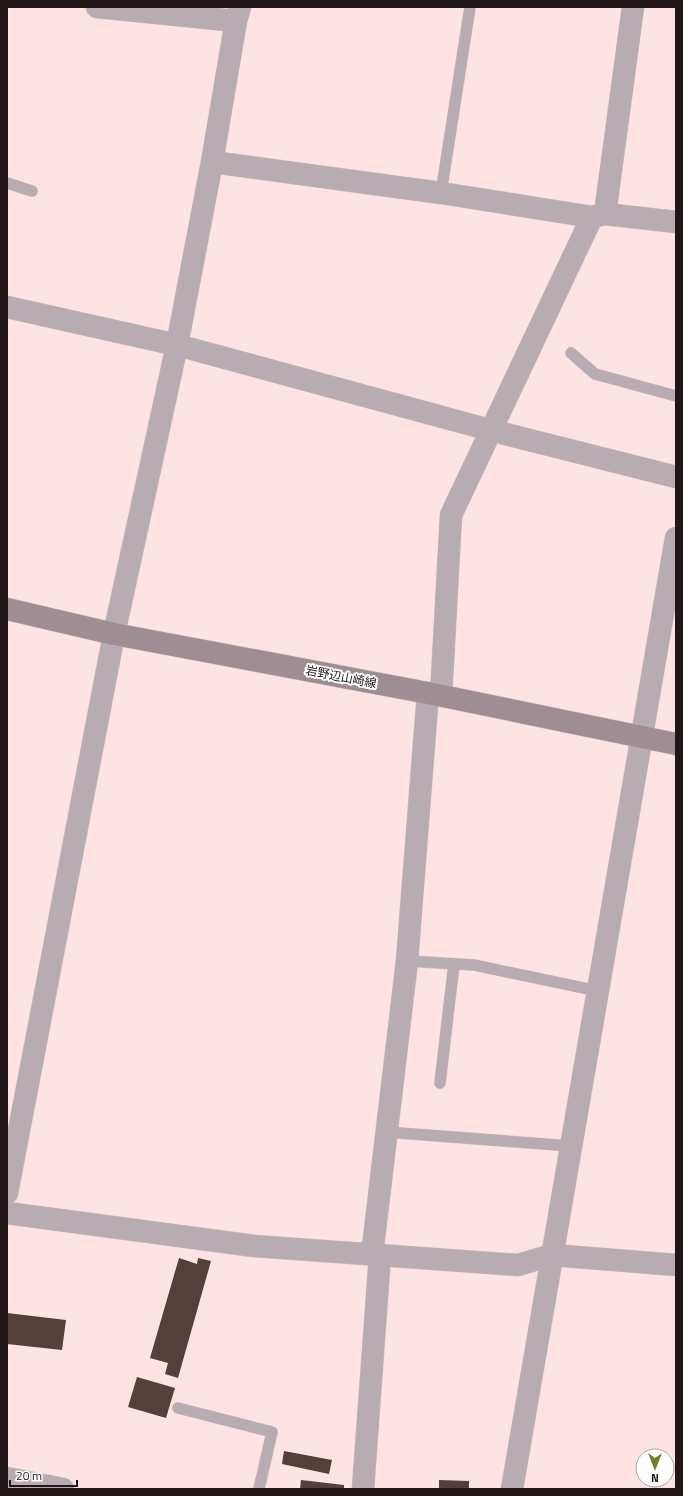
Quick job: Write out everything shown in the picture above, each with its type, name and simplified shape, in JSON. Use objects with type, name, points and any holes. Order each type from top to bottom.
[{"type":"main road","name":"岩野辺山崎線","points":[[7,609],[114,634],[434,694],[676,744]]},
{"type":"street","points":[[7,1193],[114,634],[177,345],[212,162],[238,14],[97,7]]},
{"type":"street","points":[[363,1489],[376,1255],[386,1132],[407,961],[451,515],[490,430],[598,216],[633,7]]},
{"type":"street","points":[[212,162],[598,216],[676,222]]},
{"type":"street","points":[[7,307],[177,345],[490,430],[676,477]]},
{"type":"street","points":[[512,1489],[676,538]]},
{"type":"street","points":[[7,1213],[254,1246],[518,1266],[552,1255],[676,1265]]},
{"type":"street","points":[[7,1478],[63,1489]]},
{"type":"lane","points":[[441,193],[470,7]]},
{"type":"lane","points":[[7,183],[32,191]]},
{"type":"lane","points":[[572,353],[595,374],[676,396]]},
{"type":"lane","points":[[407,961],[474,965],[598,991]]},
{"type":"lane","points":[[440,1083],[454,964]]},
{"type":"lane","points":[[386,1132],[571,1146]]},
{"type":"lane","points":[[178,1408],[272,1432],[259,1489]]},
{"type":"building","points":[[179,1258],[197,1264],[198,1258],[211,1261],[178,1378],[165,1374],[168,1363],[150,1358]]},
{"type":"building","points":[[7,1313],[66,1320],[62,1350],[7,1344]]},
{"type":"building","points":[[137,1377],[175,1388],[166,1418],[128,1407]]},
{"type":"building","points":[[284,1451],[332,1460],[329,1474],[282,1464]]},
{"type":"building","points":[[301,1480],[344,1485],[344,1489],[300,1489]]},
{"type":"building","points":[[439,1480],[469,1481],[469,1489],[439,1489]]}]
